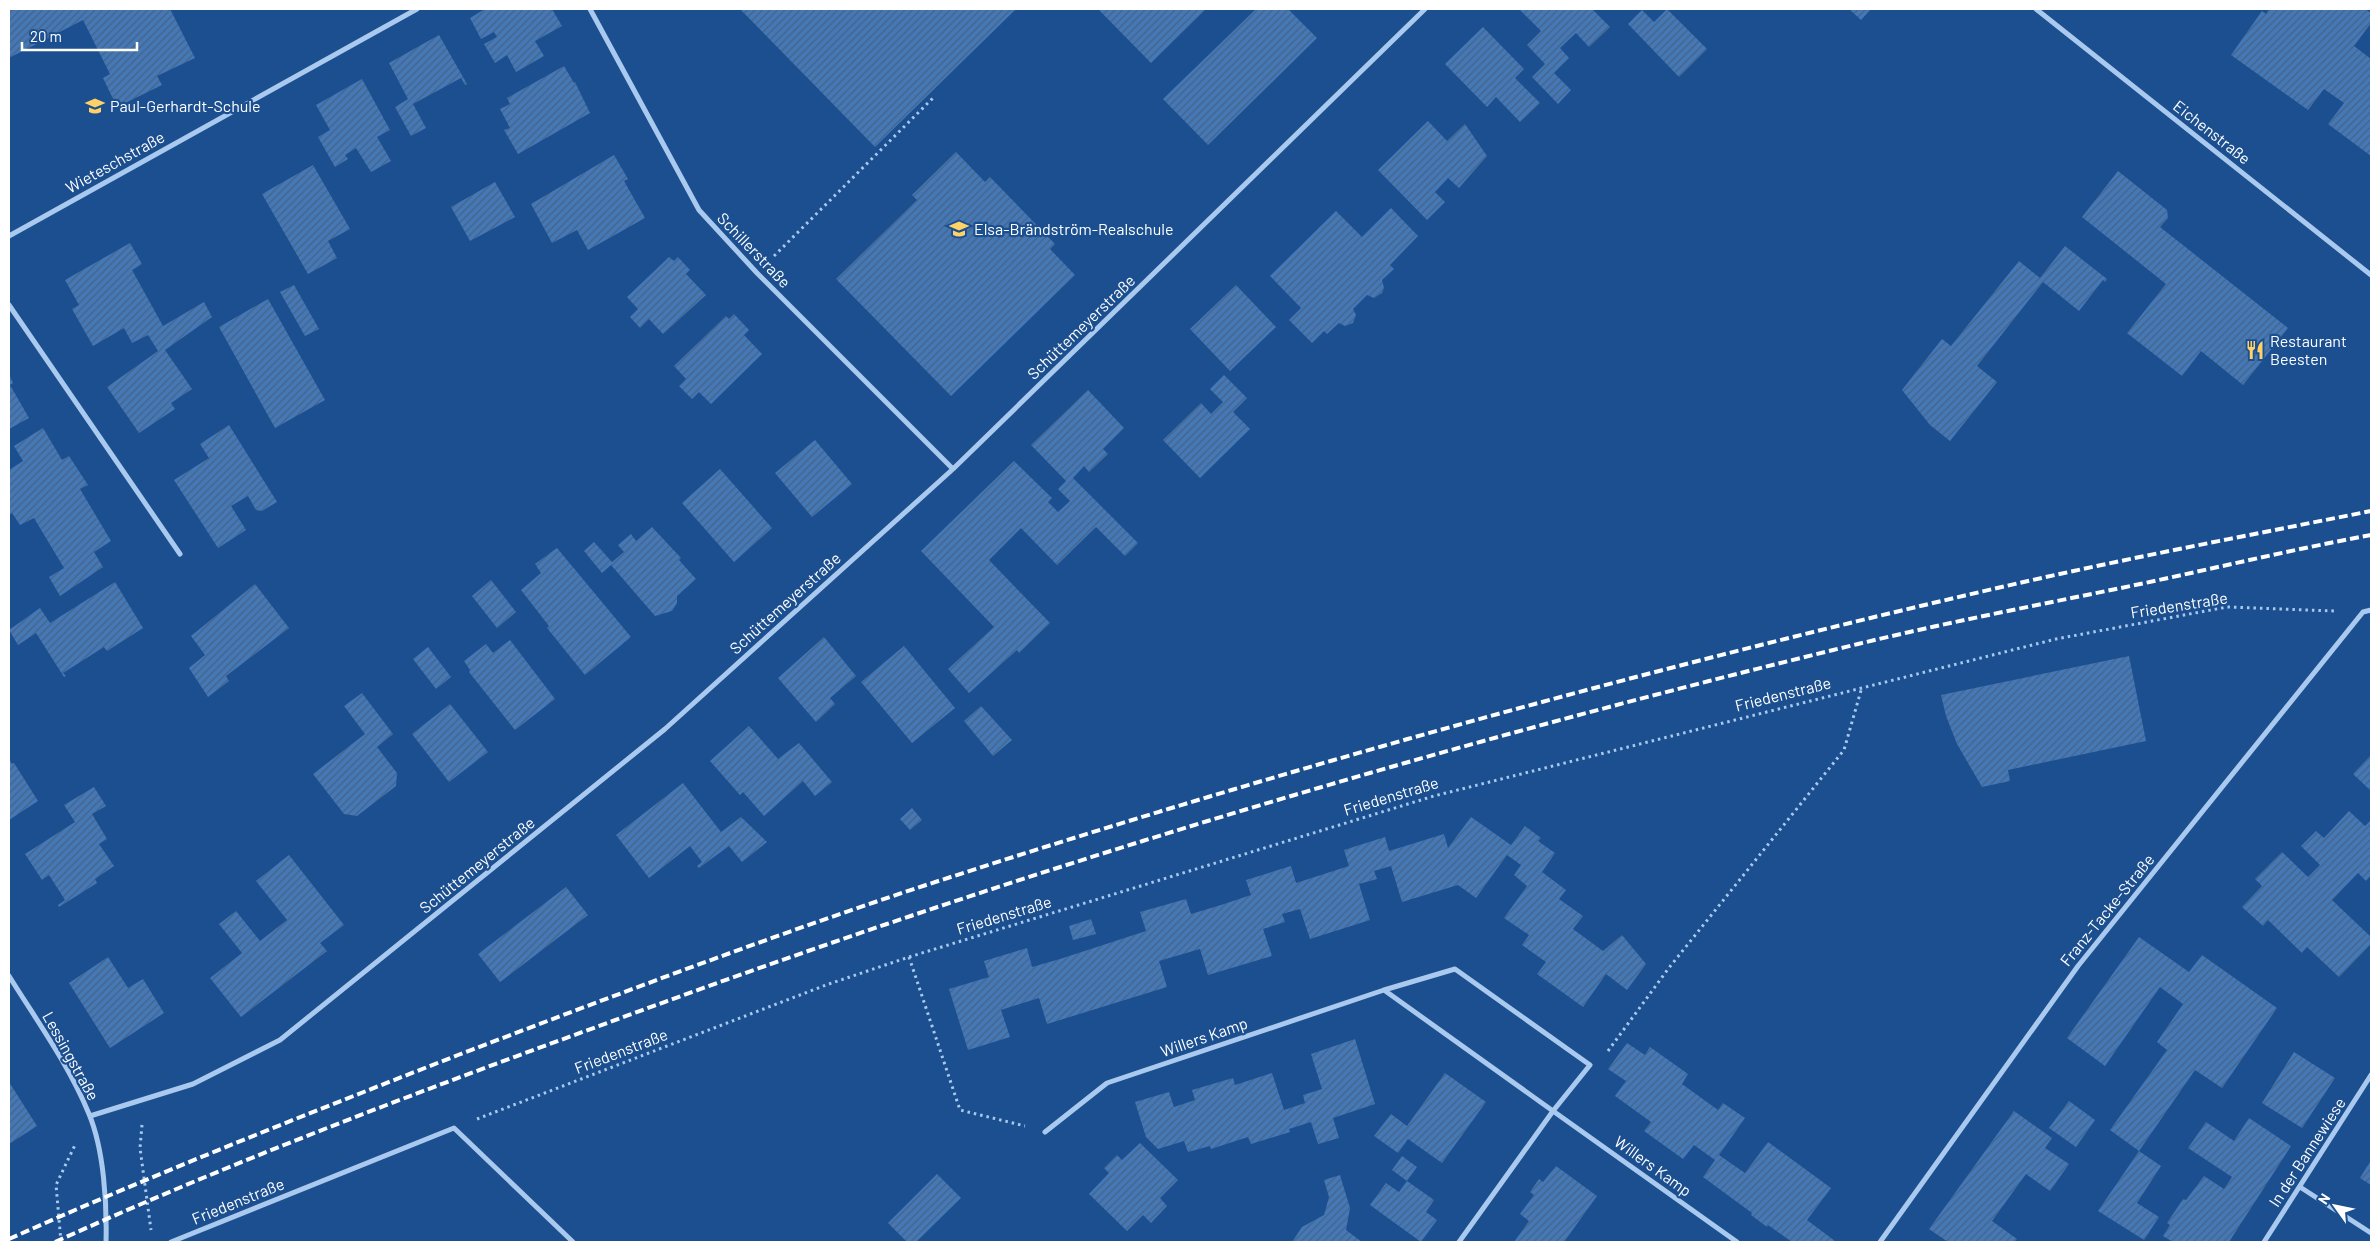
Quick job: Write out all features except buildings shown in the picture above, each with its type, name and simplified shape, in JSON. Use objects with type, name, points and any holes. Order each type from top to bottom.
[{"type":"street","name":"Wieteschstraße","points":[[9,236],[417,9]]},
{"type":"street","name":"Schillerstraße","points":[[590,9],[699,210],[758,273],[953,469]]},
{"type":"street","name":"Schüttemeyerstraße","points":[[90,1116],[193,1084],[280,1040],[665,730],[953,469],[1425,9]]},
{"type":"street","name":"Eichenstraße","points":[[2036,9],[2371,275]]},
{"type":"street","points":[[9,305],[180,554]]},
{"type":"street","points":[[2363,612],[2371,610]]},
{"type":"street","name":"Franz-Tacke-Straße","points":[[1880,1242],[2078,966],[2363,612]]},
{"type":"street","name":"Willers Kamp","points":[[1045,1132],[1107,1083],[1384,990],[1455,969],[1590,1065]]},
{"type":"street","name":"Lessingstraße","points":[[9,976],[64,1062],[90,1116],[101,1160],[106,1242]]},
{"type":"street","name":"Willers Kamp","points":[[1384,990],[1737,1242]]},
{"type":"street","points":[[1459,1242],[1553,1111],[1590,1065]]},
{"type":"street","name":"In der Bannewiese","points":[[2264,1242],[2371,1075]]},
{"type":"street","points":[[454,1128],[573,1242]]},
{"type":"street","name":"Friedenstraße","points":[[171,1242],[454,1128]]},
{"type":"street","points":[[2300,1188],[2371,1233]]},
{"type":"path","points":[[758,273],[933,98]]},
{"type":"path","name":"Friedenstraße","points":[[454,1128],[826,985],[909,957],[1434,796],[2056,639],[2227,607],[2363,612]]},
{"type":"path","points":[[1590,1065],[1604,1056],[1668,969],[1844,750],[1862,687]]},
{"type":"path","points":[[909,957],[960,1110],[1045,1132]]},
{"type":"path","points":[[144,1099],[140,1148],[151,1236]]},
{"type":"path","points":[[61,1242],[56,1185],[90,1116]]},
{"type":"railway","points":[[9,1239],[232,1144],[458,1055],[691,967],[926,885],[1190,802],[1456,725],[1724,654],[2040,578],[2371,511]]},
{"type":"railway","points":[[55,1242],[261,1154],[610,1022],[918,914],[1073,863],[1229,815],[1542,725],[1858,644],[2371,535]]},
{"type":"place","name":"Paul-Gerhardt-Schule","points":[[95,106]]},
{"type":"place","name":"Elsa-Brändström-Realschule","points":[[959,229]]},
{"type":"place","name":"Restaurant Beesten","points":[[2255,350]]}]
